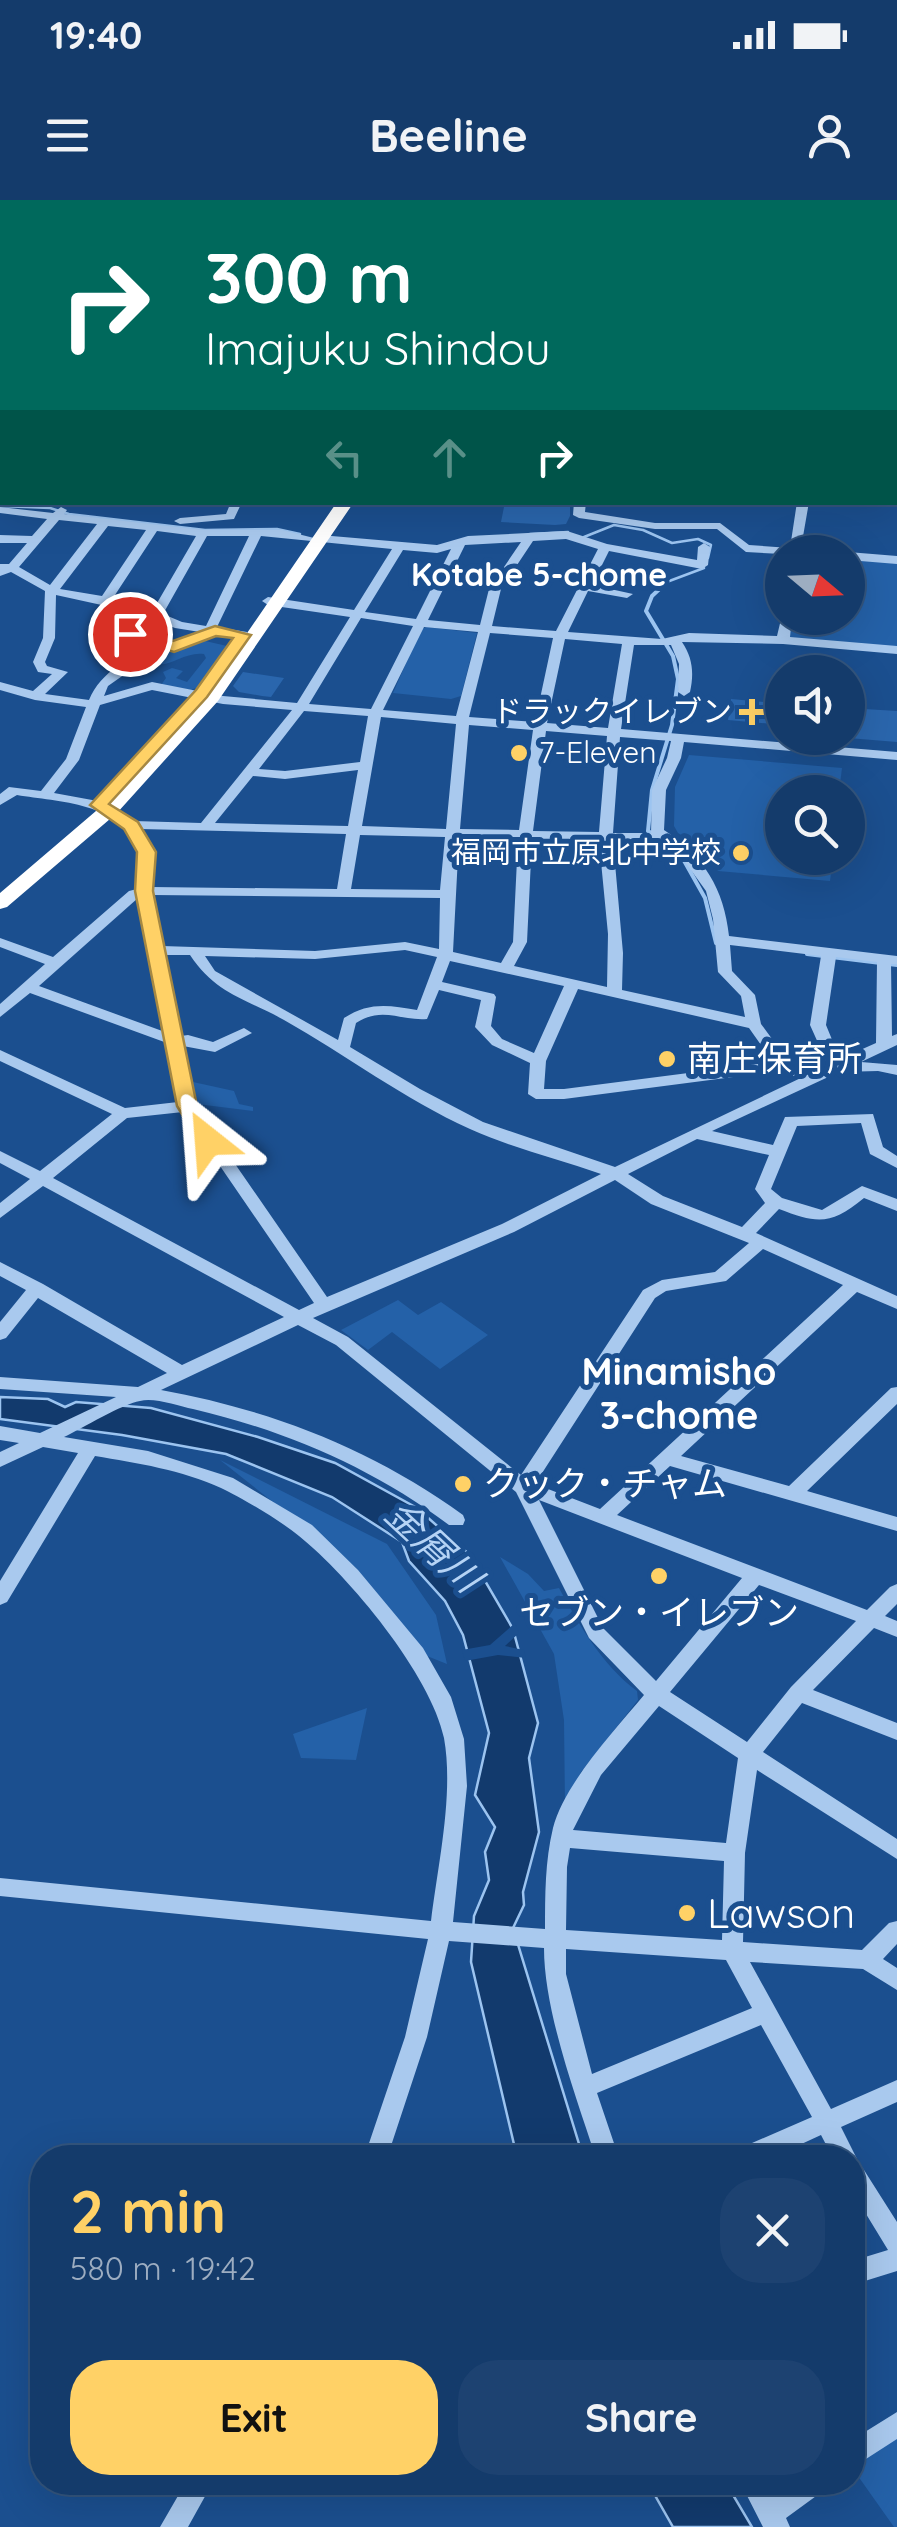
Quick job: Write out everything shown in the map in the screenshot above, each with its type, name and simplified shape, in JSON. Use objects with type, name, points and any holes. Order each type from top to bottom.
[{"type":"highway","points":[[0,903],[104,807],[207,695],[334,505]]},
{"type":"highway","points":[[314,539],[343,505]]},
{"type":"highway","points":[[207,695],[243,635],[272,602]]},
{"type":"highway","points":[[0,890],[104,807]]},
{"type":"street","points":[[0,510],[66,511],[165,522],[219,520],[230,517],[236,505]]},
{"type":"street","points":[[799,535],[803,505]]},
{"type":"street","points":[[438,543],[470,534],[574,526],[579,509],[654,526],[720,526],[746,548],[765,549]]},
{"type":"street","points":[[66,511],[203,533],[257,532],[398,548],[450,548],[567,535],[702,564],[704,547]]},
{"type":"street","points":[[66,511],[4,569],[53,591],[106,600],[243,635]]},
{"type":"street","points":[[35,696],[62,672],[42,668],[38,662],[49,638],[47,604],[106,520]]},
{"type":"street","points":[[106,600],[154,527]]},
{"type":"street","points":[[44,795],[72,760],[102,684],[142,658],[212,630],[257,532]]},
{"type":"street","points":[[174,647],[130,634],[151,613],[203,533]]},
{"type":"street","points":[[0,538],[36,540]]},
{"type":"street","points":[[340,1049],[349,1020],[365,1011],[422,1016],[446,952],[462,720],[495,588],[528,538]]},
{"type":"street","points":[[343,892],[375,714],[460,544]]},
{"type":"street","points":[[506,968],[520,942],[525,837],[539,726],[560,635],[606,546]]},
{"type":"street","points":[[206,827],[301,707],[398,548]]},
{"type":"street","points":[[865,557],[897,560]]},
{"type":"street","points":[[584,588],[627,594]]},
{"type":"street","points":[[272,602],[418,624],[560,635],[668,642],[689,637],[783,640],[897,650]]},
{"type":"street","points":[[783,640],[784,635]]},
{"type":"street","points":[[614,992],[618,955],[606,838],[615,733],[629,640]]},
{"type":"street","points":[[668,642],[681,647],[686,669],[684,692]]},
{"type":"street","points":[[2,690],[91,704],[152,686],[375,714],[897,756]]},
{"type":"street","points":[[671,737],[674,758],[659,790],[657,832],[682,849],[712,891],[725,972],[748,995],[754,1024],[781,1066],[801,1083]]},
{"type":"street","points":[[250,772],[284,775],[365,764]]},
{"type":"street","points":[[0,801],[7,789],[44,795],[104,807],[131,826],[146,852],[144,891],[187,1106],[324,1306]]},
{"type":"street","points":[[131,826],[666,838]]},
{"type":"street","points":[[0,1012],[134,894],[144,891],[447,894]]},
{"type":"street","points":[[0,942],[55,964]]},
{"type":"street","points":[[0,1460],[324,1306],[508,1228],[695,1133],[890,1042],[889,962],[723,944]]},
{"type":"street","points":[[158,950],[315,955],[404,946],[446,952],[754,1024]]},
{"type":"street","points":[[194,950],[210,974],[477,1126],[616,1173],[658,1200],[897,1303]]},
{"type":"street","points":[[828,956],[818,1025],[836,1067]]},
{"type":"street","points":[[433,984],[489,998],[483,1027],[497,1042],[538,1062]]},
{"type":"street","points":[[573,984],[538,1062],[536,1094],[564,1094],[781,1066]]},
{"type":"street","points":[[28,987],[174,1041],[188,1040],[214,1047],[244,1033]]},
{"type":"street","points":[[0,1055],[123,1113],[187,1106]]},
{"type":"street","points":[[836,1067],[878,1066],[897,1070]]},
{"type":"street","points":[[0,1212],[123,1113]]},
{"type":"street","points":[[897,1163],[876,1150],[867,1118],[791,1121],[763,1190],[768,1198],[818,1218],[833,1216],[862,1191],[894,1204],[897,1184]]},
{"type":"street","points":[[695,1133],[777,1151]]},
{"type":"street","points":[[0,1156],[342,1340],[523,1487],[897,1630]]},
{"type":"street","points":[[523,1487],[649,1294],[662,1286],[720,1277],[753,1238],[776,1202]]},
{"type":"street","points":[[0,1268],[183,1374]]},
{"type":"street","points":[[604,1516],[853,1286]]},
{"type":"street","points":[[0,1334],[37,1288]]},
{"type":"street","points":[[0,1383],[144,1394],[290,1430],[348,1453],[417,1488],[456,1520]]},
{"type":"street","points":[[792,1495],[897,1393]]},
{"type":"street","points":[[0,1433],[88,1451],[148,1458],[228,1484],[305,1530],[351,1575],[416,1654],[441,1697],[454,1739],[457,1786],[452,1933],[379,2145]]},
{"type":"street","points":[[0,1597],[88,1451]]},
{"type":"street","points":[[666,1458],[897,1524]]},
{"type":"street","points":[[523,1487],[596,1632],[654,1693],[897,1850]]},
{"type":"street","points":[[604,2145],[554,1974],[556,1867],[564,1824],[594,1769],[757,1574]]},
{"type":"street","points":[[839,2145],[732,1950],[735,1853],[750,1755],[798,1694],[897,1592]]},
{"type":"street","points":[[798,1694],[897,1732]]},
{"type":"street","points":[[561,1838],[735,1853]]},
{"type":"street","points":[[0,1887],[452,1933],[868,1960],[897,1980]]},
{"type":"street","points":[[868,1960],[897,1930]]},
{"type":"street","points":[[584,2088],[766,2013]]},
{"type":"street","points":[[774,2145],[897,2091]]},
{"type":"street","points":[[865,2190],[897,2244]]},
{"type":"street","points":[[865,2268],[897,2259]]},
{"type":"street","points":[[865,2447],[897,2424]]},
{"type":"street","points":[[173,2527],[192,2495]]},
{"type":"street","points":[[760,2495],[774,2520],[800,2495]]},
{"type":"shaded area","points":[[865,558],[897,561],[897,650],[783,640],[784,635],[865,635]]},
{"type":"shaded area","points":[[421,629],[477,633],[461,696],[451,699],[393,693]]},
{"type":"shaded area","points":[[201,640],[227,646],[198,687],[191,690],[161,685],[166,678],[163,672],[172,668],[183,671],[176,678],[187,682],[206,658],[196,654],[157,664],[150,662],[151,657]]},
{"type":"shaded area","points":[[689,755],[842,768],[841,775],[765,775],[765,875],[831,875],[830,881],[718,871],[701,847],[678,833],[674,826],[675,787]]},
{"type":"shaded area","points":[[193,1082],[234,1091],[239,1104],[253,1107],[253,1111],[197,1104]]},
{"type":"shaded area","points":[[398,1300],[418,1315],[441,1302],[488,1335],[440,1369],[392,1332],[368,1350],[341,1330]]},
{"type":"shaded area","points":[[220,1460],[387,1544],[436,1615],[447,1664],[427,1656],[355,1567]]},
{"type":"shaded area","points":[[500,1557],[528,1574],[544,1591],[559,1588],[602,1657],[637,1691],[638,1700],[581,1772],[565,1807],[564,1720],[554,1654]]},
{"type":"shaded area","points":[[367,1708],[356,1760],[301,1758],[293,1734]]},
{"type":"shaded area","points":[[897,2435],[897,2527],[865,2486],[865,2460]]},
{"type":"water","name":"金屑川","points":[[0,1397],[48,1399],[65,1407],[76,1402],[151,1408],[258,1437],[335,1463],[417,1508],[470,1555],[513,1629],[538,1723],[529,1758],[539,1832],[523,1892],[524,1905],[513,1928],[579,2145],[514,2145],[471,1962],[474,1916],[489,1880],[485,1852],[495,1827],[475,1795],[489,1733],[463,1635],[445,1601],[409,1561],[402,1542],[332,1497],[226,1454],[0,1419]]},
{"type":"water","points":[[655,2495],[733,2495],[752,2527],[673,2527]]},
{"type":"pier","points":[[515,1623],[519,1633],[505,1646],[524,1650],[526,1658],[498,1655],[465,1661],[462,1650],[490,1645]]},
{"type":"building","points":[[504,505],[570,505],[566,524],[501,522]]},
{"type":"building","points":[[243,672],[284,678],[271,697],[262,696],[239,692],[233,686]]},
{"type":"building","name":"ドラックイレブン","points":[[731,699],[765,702],[765,723],[728,720]]},
{"type":"building","points":[[865,709],[897,711],[897,742],[865,739]]},
{"type":"waterway","points":[[0,506],[50,508],[69,514],[205,530],[277,529],[300,534]]},
{"type":"waterway","points":[[584,537],[614,525],[643,530],[672,543],[698,539],[711,545],[708,558]]},
{"type":"waterway","points":[[530,534],[568,532]]},
{"type":"waterway","points":[[667,582],[704,568]]},
{"type":"waterway","points":[[654,835],[648,831],[652,790],[672,725],[678,679],[673,656],[646,611],[652,596],[667,582]]},
{"type":"waterway","points":[[682,857],[705,898],[716,943]]},
{"type":"waterway","points":[[807,954],[897,965]]},
{"type":"place","name":"ドラックイレブン","points":[[752,712]]},
{"type":"place","name":"7-Eleven","points":[[519,753]]},
{"type":"place","name":"福岡市立原北中学校","points":[[741,853]]},
{"type":"place","name":"南庄保育所","points":[[667,1059]]},
{"type":"place","name":"クック・チャム","points":[[463,1484]]},
{"type":"place","name":"セブン・イレブン","points":[[659,1576]]},
{"type":"place","name":"Lawson","points":[[687,1913]]},
{"type":"district","name":"Kotabe 5-chome","points":[[539,575]]},
{"type":"district","name":"Minamisho 3-chome","points":[[679,1394]]},
{"type":"route","points":[[130,634],[174,647],[215,631],[243,635],[202,693],[146,758],[98,805],[110,809],[131,826],[146,852],[144,891],[187,1106],[208,1141]]}]
